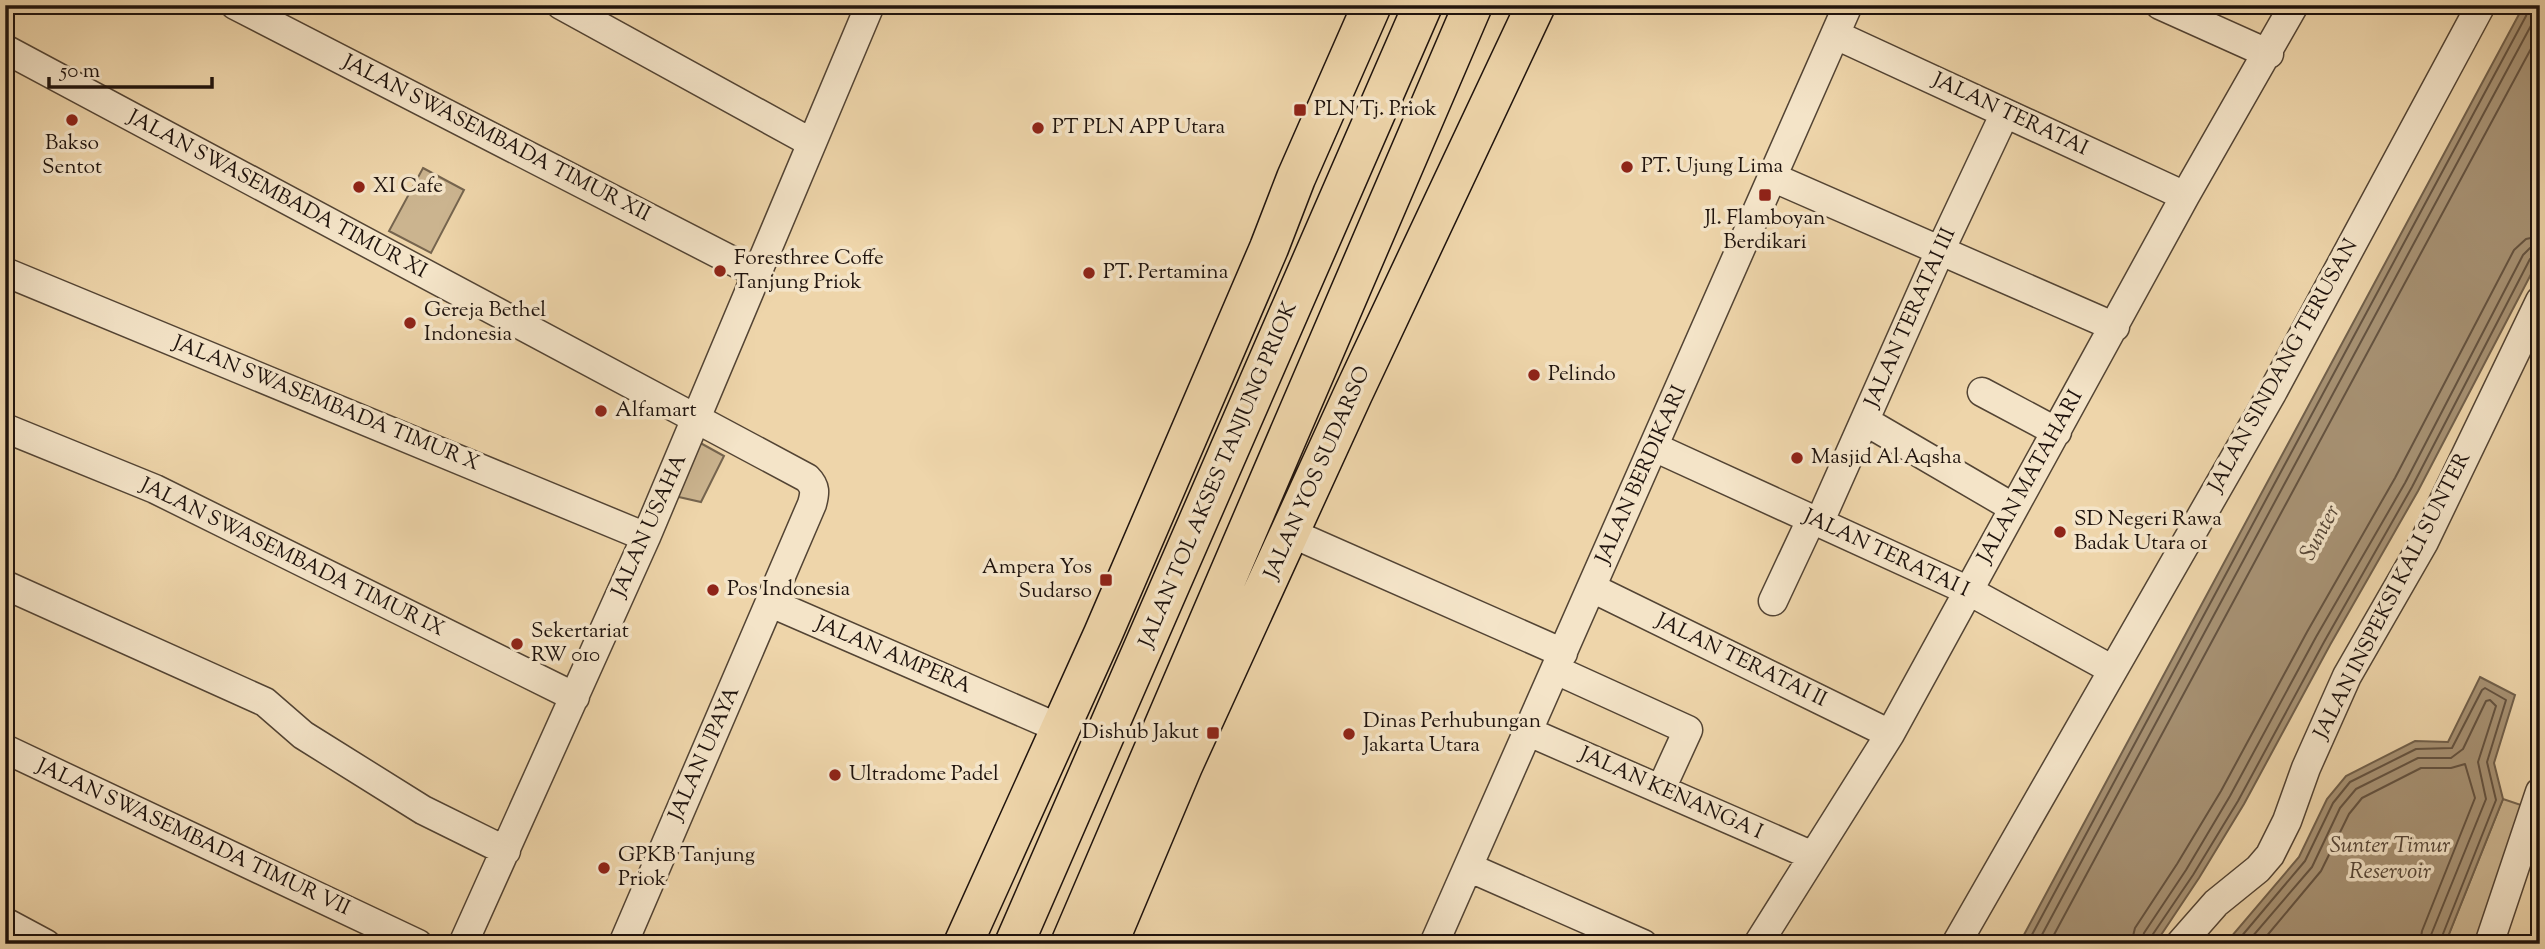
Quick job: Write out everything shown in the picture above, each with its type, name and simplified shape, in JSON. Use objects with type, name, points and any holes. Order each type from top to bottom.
[{"type":"highway","points":[[963,944],[1061,729],[1187,440],[1296,178],[1372,5]]},
{"type":"highway","points":[[1075,805],[1068,789],[1067,777],[1359,90],[1382,23],[1385,5]]},
{"type":"highway","name":"JALAN TOL AKSES TANJUNG PRIOK","points":[[1014,944],[1423,5]]},
{"type":"highway","points":[[1070,944],[1473,5]]},
{"type":"highway","name":"JALAN YOS SUDARSO","points":[[1108,944],[1183,766],[1353,394],[1536,5]]},
{"type":"street","name":"JALAN SWASEMBADA TIMUR XII","points":[[235,5],[756,273]]},
{"type":"street","points":[[561,5],[811,143]]},
{"type":"street","name":"JALAN USAHA","points":[[463,944],[646,537],[870,5]]},
{"type":"street","name":"JALAN BERDIKARI","points":[[1434,944],[1848,5]]},
{"type":"street","points":[[2160,5],[2269,54]]},
{"type":"street","name":"JALAN MATAHARI","points":[[1758,944],[1890,734],[2185,196],[2269,54],[2294,5]]},
{"type":"street","name":"JALAN SINDANG TERUSAN","points":[[1956,944],[2272,393],[2481,5]]},
{"type":"street","name":"JALAN TERATAI","points":[[1836,35],[2185,196]]},
{"type":"street","name":"JALAN SWASEMBADA TIMUR XI","points":[[5,49],[696,421]]},
{"type":"street","name":"JALAN TERATAI III","points":[[1773,601],[1865,421],[2005,113]]},
{"type":"street","points":[[1772,177],[2115,327]]},
{"type":"street","name":"JALAN SWASEMBADA TIMUR X","points":[[5,272],[646,537]]},
{"type":"street","name":"JALAN INSPEKSI KALI SUNTER","points":[[2180,944],[2216,903],[2258,869],[2270,855],[2287,821],[2306,768],[2347,676],[2424,542],[2540,301]]},
{"type":"street","points":[[1982,392],[2057,432]]},
{"type":"street","points":[[696,421],[812,483],[815,491],[811,504],[771,603]]},
{"type":"street","points":[[1865,421],[2014,508]]},
{"type":"street","name":"JALAN SWASEMBADA TIMUR IX","points":[[5,428],[155,489],[575,697]]},
{"type":"street","name":"JALAN TERATAI I","points":[[1654,447],[1969,591],[2113,670]]},
{"type":"street","points":[[1291,533],[1560,661],[1688,730],[1661,789]]},
{"type":"street","points":[[5,585],[265,702],[303,736],[424,810],[506,851]]},
{"type":"street","name":"JALAN TERATAI II","points":[[1592,588],[1890,734]]},
{"type":"street","name":"JALAN AMPERA","points":[[771,603],[1061,729]]},
{"type":"street","name":"JALAN UPAYA","points":[[623,944],[771,603]]},
{"type":"street","name":"JALAN KENANGA I","points":[[1529,732],[1813,856]]},
{"type":"street","name":"JALAN SWASEMBADA TIMUR VII","points":[[5,749],[418,944]]},
{"type":"street","points":[[2488,944],[2538,801]]},
{"type":"street","points":[[1468,867],[1643,944]]},
{"type":"street","points":[[5,922],[46,944]]},
{"type":"shaded area","points":[[423,168],[464,190],[431,253],[389,231]]},
{"type":"shaded area","points":[[695,440],[724,456],[701,502],[670,495]]},
{"type":"shaded area","points":[[2503,799],[2533,809],[2480,944],[2445,944]]},
{"type":"water","name":"Sunter","points":[[2524,5],[2540,5],[2540,257],[2418,491],[2244,804],[2155,944],[2019,944]]},
{"type":"water","name":"Sunter Timur Reservoir","points":[[2480,677],[2515,695],[2494,763],[2503,799],[2445,944],[2225,944],[2299,857],[2327,799],[2346,776],[2415,741],[2448,742]]},
{"type":"place","name":"PLN Tj. Priok","points":[[1300,110]]},
{"type":"place","name":"Bakso Sentot","points":[[72,120]]},
{"type":"place","name":"PT PLN APP Utara","points":[[1038,128]]},
{"type":"place","name":"PT. Ujung Lima","points":[[1627,167]]},
{"type":"place","name":"XI Cafe","points":[[359,187]]},
{"type":"place","name":"Jl. Flamboyan Berdikari","points":[[1765,195]]},
{"type":"place","name":"Foresthree Coffe Tanjung Priok","points":[[720,271]]},
{"type":"place","name":"PT. Pertamina","points":[[1089,273]]},
{"type":"place","name":"Gereja Bethel Indonesia","points":[[410,323]]},
{"type":"place","name":"Pelindo","points":[[1534,375]]},
{"type":"place","name":"Alfamart","points":[[601,411]]},
{"type":"place","name":"Masjid Al Aqsha","points":[[1797,458]]},
{"type":"place","name":"SD Negeri Rawa Badak Utara 01","points":[[2060,532]]},
{"type":"place","name":"Ampera Yos Sudarso","points":[[1106,580]]},
{"type":"place","name":"Pos Indonesia","points":[[713,590]]},
{"type":"place","name":"Sekertariat RW 010","points":[[517,644]]},
{"type":"place","name":"Dishub Jakut","points":[[1213,733]]},
{"type":"place","name":"Dinas Perhubungan Jakarta Utara","points":[[1349,734]]},
{"type":"place","name":"Ultradome Padel","points":[[835,775]]},
{"type":"place","name":"GPKB Tanjung Priok","points":[[604,868]]}]
